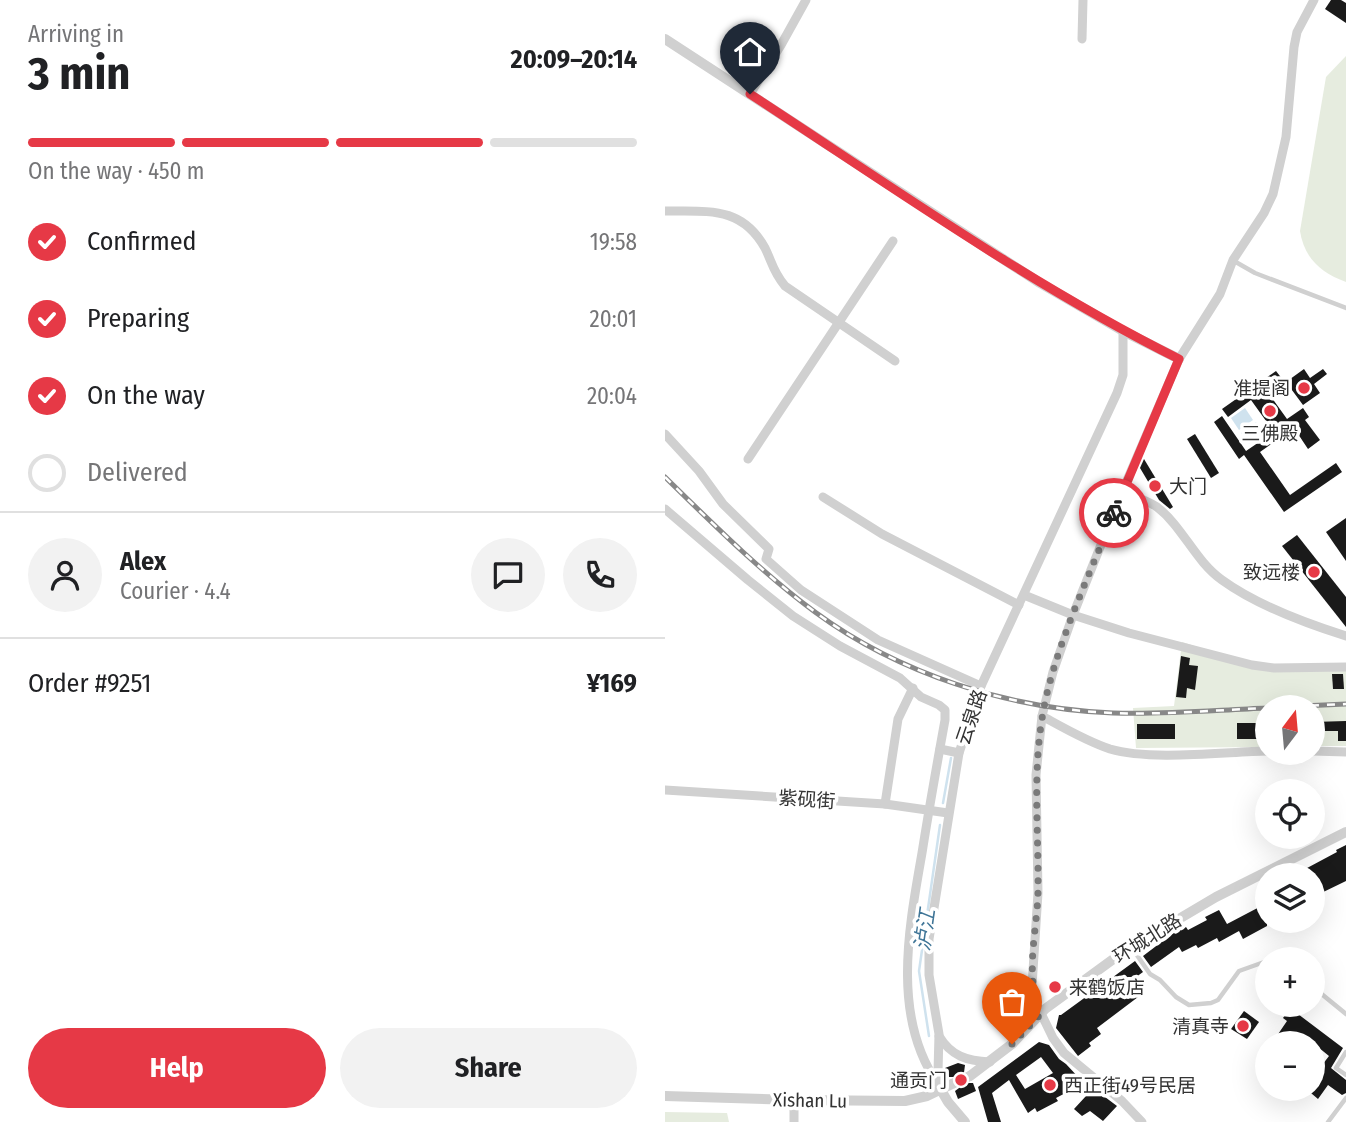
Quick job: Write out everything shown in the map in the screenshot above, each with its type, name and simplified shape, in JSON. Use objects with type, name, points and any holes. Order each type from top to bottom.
[{"type":"street","points":[[750,94],[806,0]]},
{"type":"street","points":[[1082,38],[1083,0]]},
{"type":"street","points":[[1142,1122],[1122,1101],[1064,1053],[1053,1038],[1035,1001],[1033,986],[1038,893],[1036,775],[1042,716],[1053,672],[1073,615],[1179,359],[1220,294],[1233,260],[1264,213],[1273,194],[1286,137],[1297,32],[1314,0]]},
{"type":"street","points":[[665,39],[1040,283],[1123,331],[1179,359]]},
{"type":"street","points":[[665,211],[721,213],[738,218],[765,248],[772,269],[785,286],[895,361]]},
{"type":"street","points":[[748,459],[893,241]]},
{"type":"street","name":"云泉路","points":[[947,1087],[938,1072],[939,1034],[930,990],[928,960],[959,753],[981,686],[1117,393],[1123,375],[1123,331]]},
{"type":"street","points":[[665,434],[699,471],[723,504],[769,549],[767,559],[801,590],[878,640],[981,686]]},
{"type":"street","points":[[1122,492],[1155,506],[1168,517],[1189,546],[1221,580],[1309,623],[1346,636]]},
{"type":"street","points":[[823,497],[882,534],[1019,605]]},
{"type":"street","points":[[665,509],[793,616],[840,646],[900,678],[921,697],[944,710],[909,940],[908,983],[917,1040],[926,1065],[947,1087],[948,1102],[965,1122]]},
{"type":"street","points":[[1024,595],[1073,615],[1129,633],[1252,665],[1274,668],[1346,667]]},
{"type":"street","points":[[885,804],[898,719],[913,688]]},
{"type":"street","points":[[1042,716],[1096,744],[1119,751],[1164,754],[1255,751]]},
{"type":"street","points":[[940,749],[959,753]]},
{"type":"street","points":[[1325,751],[1346,752]]},
{"type":"street","name":"紫砚街","points":[[665,790],[885,804],[949,813]]},
{"type":"street","name":"环城北路","points":[[970,1076],[1012,1044],[1041,1014],[1091,974],[1131,947],[1216,897],[1346,832]]},
{"type":"street","points":[[939,1034],[947,1047],[957,1055],[990,1062]]},
{"type":"street","name":"Xishan Lu","points":[[665,1096],[905,1101],[947,1087]]},
{"type":"street","points":[[794,1100],[794,1122]]},
{"type":"lane","points":[[1233,260],[1255,273],[1346,308]]},
{"type":"lane","points":[[1131,947],[1150,974],[1189,1005],[1218,1000],[1239,971],[1255,965]]},
{"type":"lane","points":[[1325,997],[1346,1014]]},
{"type":"lane","points":[[1346,1052],[1336,1068],[1346,1075]]},
{"type":"lane","points":[[1328,1122],[1346,1098]]},
{"type":"shaded area","points":[[1346,56],[1346,282],[1315,263],[1305,249],[1300,231],[1326,77]]},
{"type":"shaded area","points":[[1182,642],[1278,672],[1346,670],[1346,746],[1325,746],[1325,695],[1255,695],[1255,747],[1136,748],[1133,708],[1174,706]]},
{"type":"shaded area","points":[[665,1112],[727,1113],[729,1122],[665,1122]]},
{"type":"water","points":[[1245,408],[1253,420],[1239,430],[1231,418]]},
{"type":"water","points":[[1256,422],[1264,434],[1249,444],[1241,433]]},
{"type":"building","points":[[1331,0],[1346,3],[1346,23],[1325,9]]},
{"type":"building","name":"准提阁","points":[[1304,369],[1310,378],[1323,369],[1327,374],[1314,384],[1320,393],[1303,405],[1286,382]]},
{"type":"building","points":[[1276,371],[1283,380],[1267,391],[1287,419],[1303,408],[1309,417],[1305,420],[1320,440],[1308,449],[1294,428],[1260,452],[1290,495],[1336,463],[1342,472],[1284,512],[1244,455],[1239,459],[1214,422],[1222,416],[1246,451],[1274,432],[1251,400],[1228,417],[1222,409]]},
{"type":"building","points":[[1195,434],[1219,473],[1211,478],[1187,439]]},
{"type":"building","points":[[1144,459],[1173,507],[1170,509],[1159,500],[1140,468]]},
{"type":"building","points":[[1346,518],[1346,561],[1326,532]]},
{"type":"building","name":"致远楼","points":[[1297,535],[1346,597],[1346,627],[1282,546]]},
{"type":"building","points":[[1181,656],[1190,658],[1189,665],[1198,666],[1195,690],[1187,688],[1186,698],[1176,697]]},
{"type":"building","points":[[1332,674],[1343,674],[1344,689],[1333,689]]},
{"type":"building","points":[[1346,721],[1346,741],[1338,741],[1338,731],[1325,731],[1325,722]]},
{"type":"building","points":[[1237,723],[1255,723],[1255,739],[1237,739]]},
{"type":"building","points":[[1137,724],[1175,724],[1175,739],[1137,739]]},
{"type":"building","points":[[1346,845],[1346,881],[1325,891],[1325,863],[1316,863],[1337,852],[1336,850]]},
{"type":"building","points":[[1255,909],[1255,932],[1243,939],[1239,931],[1219,942],[1217,938],[1198,948],[1196,945],[1182,952],[1179,947],[1151,967],[1143,956],[1172,934],[1186,927],[1188,930],[1219,910],[1227,924]]},
{"type":"building","points":[[1135,961],[1143,972],[1132,980],[1142,994],[1097,1028],[1101,1034],[1078,1056],[1056,1028],[1059,1015]]},
{"type":"building","name":"清真寺","points":[[1244,1011],[1259,1022],[1247,1039],[1231,1029]]},
{"type":"building","points":[[1302,1017],[1320,1031],[1280,1031],[1287,1021],[1283,1018]]},
{"type":"building","points":[[1325,1034],[1343,1048],[1331,1068],[1346,1080],[1346,1093],[1342,1095],[1328,1085],[1325,1089],[1325,1061],[1329,1056],[1325,1053]]},
{"type":"building","points":[[1039,1042],[1049,1045],[1059,1059],[1094,1094],[1097,1091],[1117,1106],[1103,1121],[1090,1111],[1082,1116],[1074,1109],[1086,1096],[1075,1088],[1056,1098],[1058,1101],[1037,1112],[1035,1108],[1028,1113],[1009,1080],[992,1093],[1001,1122],[988,1122],[978,1087]],"holes":[[[1041,1057],[1053,1073],[1025,1089],[1016,1075]]]},
{"type":"building","name":"通贡门","points":[[958,1063],[965,1065],[963,1080],[973,1083],[976,1091],[958,1099],[955,1091],[959,1088],[959,1081],[956,1077],[949,1077],[945,1068]]},
{"type":"waterway","name":"泸江","points":[[943,803],[951,758]]},
{"type":"waterway","name":"泸江","points":[[929,1036],[919,971],[940,825]]},
{"type":"tunnel","points":[[952,1084],[970,1076]]},
{"type":"railway","points":[[665,477],[719,530],[795,597],[848,634],[919,670],[995,696],[1074,710],[1151,713],[1255,709]]},
{"type":"railway","points":[[1325,705],[1346,704]]},
{"type":"way so far","points":[[1012,1044],[1041,1014],[1035,1001],[1033,986],[1038,893],[1036,775],[1044,705],[1073,615],[1114,513]]},
{"type":"place","name":"准提阁","points":[[1304,388]]},
{"type":"place","name":"三佛殿","points":[[1270,411]]},
{"type":"place","name":"大门","points":[[1155,486]]},
{"type":"place","name":"致远楼","points":[[1314,572]]},
{"type":"place","name":"来鹤饭店","points":[[1055,987]]},
{"type":"place","name":"清真寺","points":[[1243,1026]]},
{"type":"place","name":"通贡门","points":[[961,1080]]},
{"type":"place","name":"西正街49号民居","points":[[1050,1085]]},
{"type":"route","points":[[750,94],[1040,283],[1123,331],[1179,359],[1114,513]]}]
